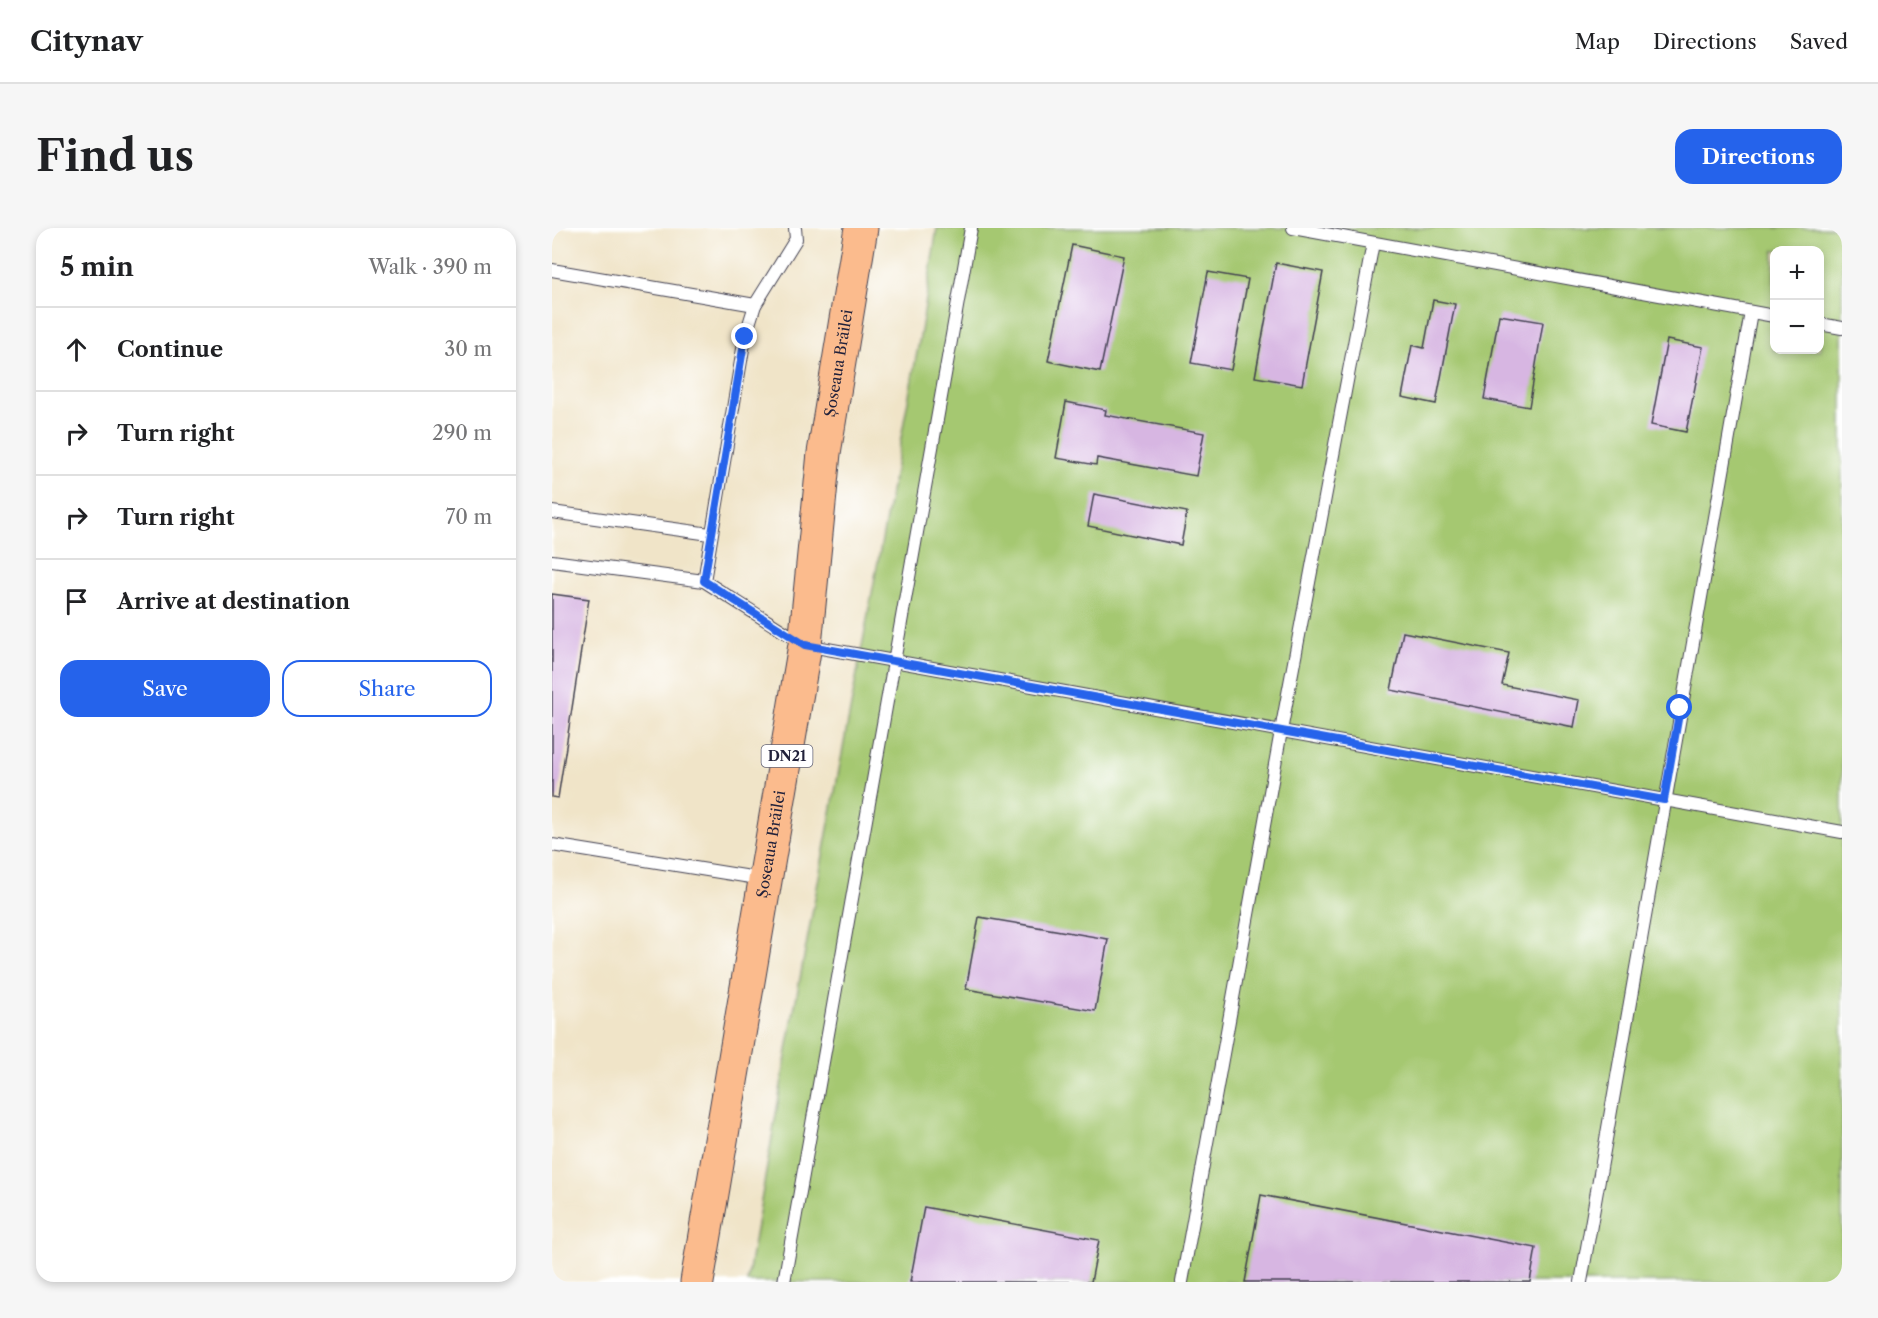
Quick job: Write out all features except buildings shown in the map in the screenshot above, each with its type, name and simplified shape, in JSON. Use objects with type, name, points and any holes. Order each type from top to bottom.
[{"type":"highway","name":"Șoseaua Brăilei","points":[[697,1282],[767,880],[805,645],[824,453],[861,228]]},
{"type":"lane","points":[[704,581],[710,534],[745,337],[755,305],[796,239],[795,228]]},
{"type":"lane","points":[[784,1282],[971,228]]},
{"type":"lane","points":[[1293,228],[1770,315]]},
{"type":"lane","points":[[1182,1282],[1281,731],[1373,243]]},
{"type":"lane","points":[[552,270],[755,305]]},
{"type":"lane","points":[[1581,1282],[1751,312]]},
{"type":"lane","points":[[1824,325],[1842,328]]},
{"type":"lane","points":[[552,512],[710,534]]},
{"type":"lane","points":[[552,561],[704,581],[805,645],[1842,832]]},
{"type":"lane","points":[[552,845],[767,880]]},
{"type":"green space","points":[[937,228],[1842,228],[1842,1282],[747,1282],[793,1016],[921,331]]},
{"type":"route","points":[[745,337],[710,534],[704,581],[805,645],[1664,800],[1680,708]]}]
